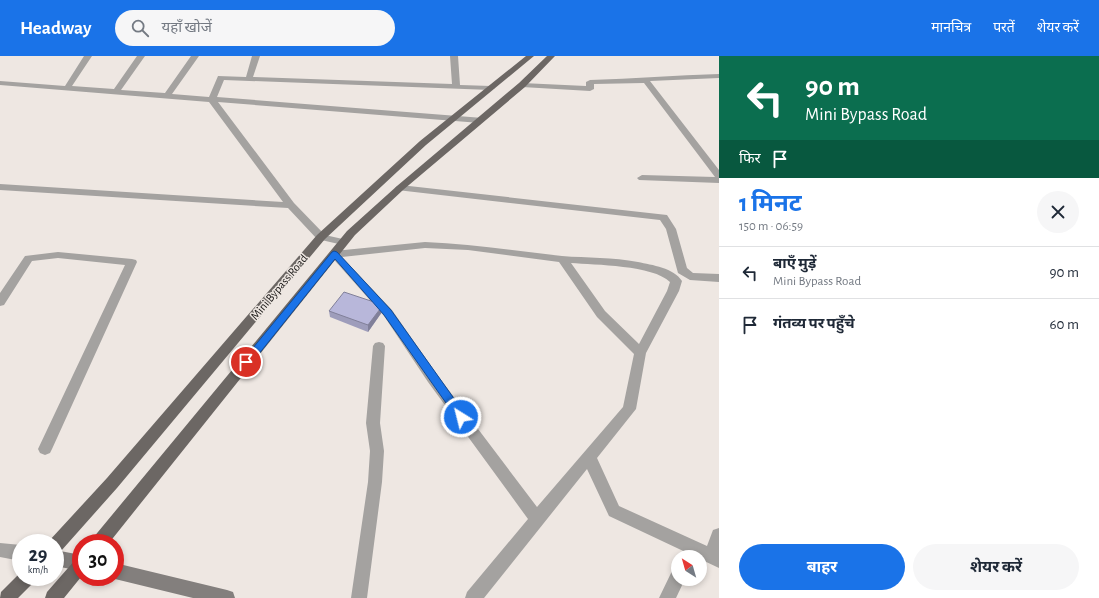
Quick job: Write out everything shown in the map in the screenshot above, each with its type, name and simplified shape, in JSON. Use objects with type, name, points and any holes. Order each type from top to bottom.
[{"type":"main road","name":"Mini Bypass Road","points":[[64,536],[112,483],[321,237],[418,148],[530,56]]},
{"type":"main road","name":"Mini Bypass Road","points":[[106,534],[343,242],[400,188],[522,85],[551,56]]},
{"type":"main road","points":[[124,573],[227,598]]},
{"type":"main road","points":[[54,598],[72,575]]},
{"type":"main road","points":[[8,598],[19,586]]},
{"type":"street","points":[[67,88],[88,56]]},
{"type":"street","points":[[116,92],[141,56]]},
{"type":"street","points":[[167,96],[195,56]]},
{"type":"street","points":[[249,79],[256,56]]},
{"type":"street","points":[[454,56],[456,86]]},
{"type":"street","points":[[212,100],[221,78],[491,88]]},
{"type":"street","points":[[522,85],[590,89],[590,82],[646,81],[645,80],[656,78],[717,78]]},
{"type":"street","points":[[646,81],[719,176]]},
{"type":"street","points":[[0,84],[480,120]]},
{"type":"street","points":[[212,100],[291,205],[321,237],[343,242]]},
{"type":"street","points":[[642,178],[719,180]]},
{"type":"street","points":[[0,186],[291,205]]},
{"type":"street","points":[[400,188],[663,217],[671,229],[682,270],[690,276],[719,278]]},
{"type":"street","points":[[334,254],[425,245],[468,247],[562,259],[636,265],[653,269],[672,277],[676,281],[673,291],[640,353],[629,409],[473,598]]},
{"type":"street","points":[[334,254],[388,313],[433,378],[537,519]]},
{"type":"street","points":[[0,302],[29,258],[58,255],[132,262],[45,449]]},
{"type":"street","points":[[562,259],[601,314],[640,353]]},
{"type":"street","points":[[359,598],[375,482],[377,451],[373,423],[379,346]]},
{"type":"street","points":[[588,457],[614,511],[686,550]]},
{"type":"street","points":[[715,558],[719,535]]},
{"type":"street","points":[[0,550],[12,552]]},
{"type":"street","points":[[667,598],[673,586]]},
{"type":"building","points":[[344,292],[383,305],[368,325],[329,311]]},
{"type":"route","points":[[246,362],[334,254],[388,313],[461,417]]}]
